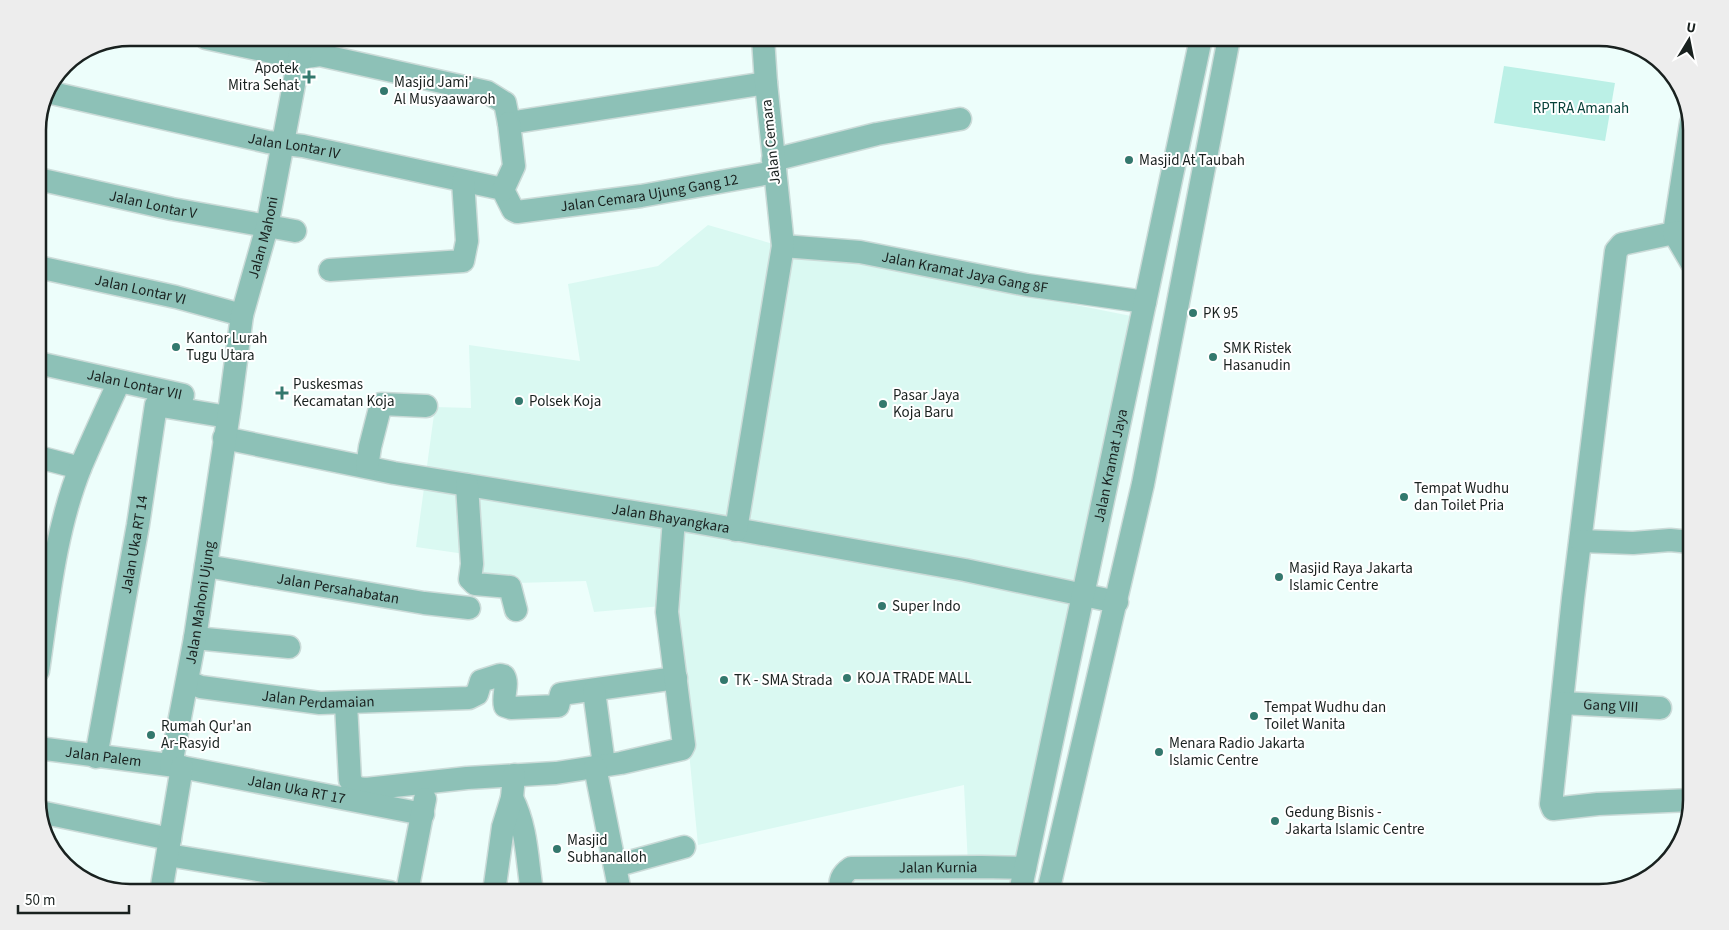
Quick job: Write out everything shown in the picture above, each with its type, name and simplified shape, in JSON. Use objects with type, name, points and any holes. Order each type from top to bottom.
[{"type":"street","points":[[284,46],[303,48],[320,55],[487,92],[505,103],[518,122],[514,166],[502,190]]},
{"type":"street","name":"Jalan Cemara","points":[[736,530],[783,246],[766,83],[764,46]]},
{"type":"street","name":"Jalan Kramat Jaya","points":[[1022,884],[1199,46]]},
{"type":"street","points":[[1050,884],[1143,484],[1227,46]]},
{"type":"street","name":"Jalan Mahoni","points":[[227,420],[242,315],[267,227],[303,48]]},
{"type":"street","points":[[518,122],[766,83]]},
{"type":"street","name":"Jalan Lontar IV","points":[[55,94],[268,142],[502,190]]},
{"type":"street","name":"Jalan Cemara Ujung Gang 12","points":[[502,190],[513,210],[524,212],[641,196],[774,166],[877,134],[960,119]]},
{"type":"street","name":"Jalan Lontar V","points":[[46,181],[172,209],[295,231]]},
{"type":"street","points":[[330,270],[463,261],[467,241],[463,181]]},
{"type":"street","points":[[1683,232],[1622,244],[1616,251],[1551,804],[1554,809],[1598,804],[1683,800]]},
{"type":"street","name":"Jalan Kramat Jaya Gang 8F","points":[[783,246],[860,252],[1027,285],[1145,302]]},
{"type":"street","name":"Jalan Lontar VI","points":[[46,269],[176,297],[242,315]]},
{"type":"street","name":"Jalan Lontar VII","points":[[46,365],[119,382],[227,420]]},
{"type":"street","points":[[47,552],[80,468],[119,382]]},
{"type":"street","points":[[368,467],[370,447],[381,404],[426,406]]},
{"type":"street","name":"Jalan Uka RT 14","points":[[96,757],[138,525],[156,405],[227,420]]},
{"type":"street","name":"Jalan Bhayangkara","points":[[227,420],[368,467],[965,570],[1117,602]]},
{"type":"street","name":"Jalan Mahoni Ujung","points":[[162,884],[169,847],[176,766],[227,420]]},
{"type":"street","points":[[46,459],[80,468]]},
{"type":"street","points":[[467,485],[472,564],[470,579],[475,584],[510,587],[516,610]]},
{"type":"street","points":[[346,704],[350,780],[356,788],[366,789],[514,775],[556,773],[600,766],[682,748],[684,745],[666,600],[674,519]]},
{"type":"street","points":[[1581,541],[1634,543],[1670,540],[1683,541]]},
{"type":"street","name":"Jalan Persahabatan","points":[[206,566],[415,602],[469,608]]},
{"type":"street","points":[[195,638],[289,647]]},
{"type":"street","name":"Jalan Perdamaian","points":[[188,682],[201,687],[284,699],[346,704],[452,700],[476,696],[481,681],[500,675],[504,676],[506,680],[503,699],[506,706],[511,708],[558,706],[561,694],[594,690]]},
{"type":"street","points":[[618,884],[600,766],[594,690],[676,678]]},
{"type":"street","name":"Gang VIII","points":[[1562,704],[1660,708]]},
{"type":"street","name":"Jalan Palem","points":[[46,749],[176,766]]},
{"type":"street","name":"Jalan Uka RT 17","points":[[176,766],[423,814]]},
{"type":"street","points":[[495,884],[503,828],[512,798],[514,775]]},
{"type":"street","points":[[409,884],[423,814],[426,783]]},
{"type":"street","points":[[512,798],[520,812],[524,829],[531,884]]},
{"type":"street","points":[[48,814],[169,847],[351,884]]},
{"type":"street","points":[[615,866],[684,847]]},
{"type":"street","name":"Jalan Kurnia","points":[[840,884],[840,879],[851,868],[1025,868]]},
{"type":"shaded area","points":[[708,225],[780,246],[1141,318],[1020,884],[845,884],[843,867],[968,865],[964,785],[698,845],[673,605],[594,612],[586,581],[484,584],[479,556],[416,547],[435,407],[471,408],[469,345],[580,361],[568,284],[658,266]]},
{"type":"green space","name":"RPTRA Amanah","points":[[1504,66],[1615,83],[1605,141],[1494,123]]},
{"type":"place","name":"Apotek Mitra Sehat","points":[[309,77]]},
{"type":"place","name":"Masjid Jami' Al Musyaawaroh","points":[[384,91]]},
{"type":"place","name":"Masjid At Taubah","points":[[1129,160]]},
{"type":"place","name":"PK 95","points":[[1193,313]]},
{"type":"place","name":"Kantor Lurah Tugu Utara","points":[[176,347]]},
{"type":"place","name":"SMK Ristek Hasanudin","points":[[1213,357]]},
{"type":"place","name":"Puskesmas Kecamatan Koja","points":[[282,393]]},
{"type":"place","name":"Polsek Koja","points":[[519,401]]},
{"type":"place","name":"Pasar Jaya Koja Baru","points":[[883,404]]},
{"type":"place","name":"Tempat Wudhu dan Toilet Pria","points":[[1404,497]]},
{"type":"place","name":"Masjid Raya Jakarta Islamic Centre","points":[[1279,577]]},
{"type":"place","name":"Super Indo","points":[[882,606]]},
{"type":"place","name":"KOJA TRADE MALL","points":[[847,678]]},
{"type":"place","name":"TK - SMA Strada","points":[[724,680]]},
{"type":"place","name":"Tempat Wudhu dan Toilet Wanita","points":[[1254,716]]},
{"type":"place","name":"Rumah Qur'an Ar-Rasyid","points":[[151,735]]},
{"type":"place","name":"Menara Radio Jakarta Islamic Centre","points":[[1159,752]]},
{"type":"place","name":"Gedung Bisnis - Jakarta Islamic Centre","points":[[1275,821]]},
{"type":"place","name":"Masjid Subhanalloh","points":[[557,849]]}]
